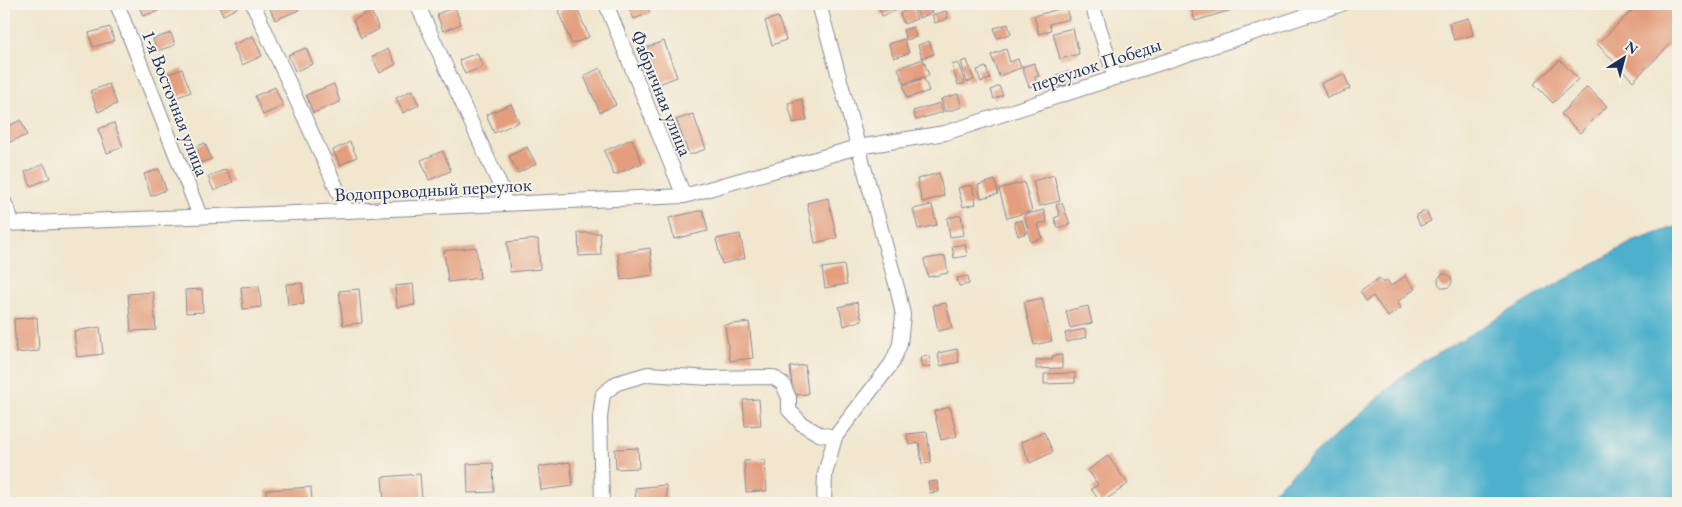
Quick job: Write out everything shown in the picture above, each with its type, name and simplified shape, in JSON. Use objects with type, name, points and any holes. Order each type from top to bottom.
[{"type":"street","name":"1-я Восточная улица","points":[[117,4],[200,216]]},
{"type":"street","points":[[253,4],[346,212]]},
{"type":"street","points":[[417,4],[503,198]]},
{"type":"street","name":"Фабричная улица","points":[[606,4],[684,196]]},
{"type":"street","points":[[819,4],[903,315],[900,344],[892,364],[835,438],[825,474],[824,503]]},
{"type":"street","points":[[1092,4],[1115,78]]},
{"type":"street","name":"переулок Победы","points":[[858,147],[946,133],[1342,4]]},
{"type":"street","name":"Водопроводный переулок","points":[[8,224],[346,212],[503,198],[684,196],[858,147]]},
{"type":"street","points":[[4,202],[8,224]]},
{"type":"street","points":[[602,503],[600,418],[603,394],[617,383],[648,374],[710,378],[773,377],[784,384],[789,410],[802,424],[820,434],[835,438]]},
{"type":"water","points":[[1678,226],[1678,503],[1260,503],[1407,372],[1518,306],[1632,242]]},
{"type":"building","points":[[138,4],[155,4],[158,11],[143,16]]},
{"type":"building","points":[[218,4],[235,4],[237,8],[223,15]]},
{"type":"building","points":[[268,4],[296,4],[299,10],[275,20]]},
{"type":"building","points":[[575,4],[589,37],[572,44],[558,11]]},
{"type":"building","points":[[628,4],[646,4],[650,13],[634,19]]},
{"type":"building","points":[[896,4],[898,10],[882,16],[879,6]]},
{"type":"building","points":[[929,4],[932,13],[919,18],[915,6]]},
{"type":"building","points":[[1190,4],[1240,4],[1241,7],[1195,21]]},
{"type":"building","points":[[1639,4],[1678,4],[1678,37],[1633,81],[1597,44]]},
{"type":"building","points":[[455,7],[461,24],[443,31],[437,14]]},
{"type":"building","points":[[1066,7],[1069,19],[1049,24],[1051,30],[1039,34],[1034,16]]},
{"type":"building","points":[[913,8],[917,19],[904,24],[900,13]]},
{"type":"building","points":[[371,11],[379,29],[361,38],[353,20]]},
{"type":"building","points":[[946,11],[948,18],[935,23],[932,15]]},
{"type":"building","points":[[778,17],[786,40],[772,45],[765,21]]},
{"type":"building","points":[[1469,18],[1473,35],[1454,40],[1449,23]]},
{"type":"building","points":[[1008,24],[1011,34],[997,38],[994,28]]},
{"type":"building","points":[[110,27],[114,41],[93,47],[89,33]]},
{"type":"building","points":[[913,27],[916,37],[906,40],[903,30]]},
{"type":"building","points":[[1073,28],[1079,54],[1060,59],[1053,33]]},
{"type":"building","points":[[171,33],[175,45],[157,51],[153,39]]},
{"type":"building","points":[[253,36],[262,56],[242,65],[233,45]]},
{"type":"building","points":[[904,39],[909,53],[894,58],[889,44]]},
{"type":"building","points":[[664,41],[677,77],[659,84],[645,48]]},
{"type":"building","points":[[929,41],[934,54],[922,58],[918,45]]},
{"type":"building","points":[[306,48],[313,64],[295,71],[288,55]]},
{"type":"building","points":[[388,49],[396,64],[380,73],[372,57]]},
{"type":"building","points":[[1006,49],[1010,62],[1018,59],[1021,68],[999,76],[991,55]]},
{"type":"building","points":[[477,53],[483,67],[465,74],[459,60]]},
{"type":"building","points":[[923,59],[929,75],[904,84],[898,68]]},
{"type":"building","points":[[967,60],[974,80],[967,82],[961,62]]},
{"type":"building","points":[[1560,60],[1578,79],[1553,103],[1534,84]]},
{"type":"building","points":[[958,63],[965,83],[958,85],[952,65]]},
{"type":"building","points":[[1034,63],[1039,76],[1035,77],[1037,85],[1029,87],[1022,67]]},
{"type":"building","points":[[986,67],[990,79],[981,82],[977,70]]},
{"type":"building","points":[[600,68],[616,105],[600,112],[584,76]]},
{"type":"building","points":[[182,69],[191,92],[175,98],[166,75]]},
{"type":"building","points":[[1070,71],[1073,83],[1059,87],[1056,75]]},
{"type":"building","points":[[1344,74],[1350,89],[1327,98],[1321,83]]},
{"type":"building","points":[[924,78],[929,91],[907,98],[903,85]]},
{"type":"building","points":[[109,84],[117,104],[98,112],[90,91]]},
{"type":"building","points":[[334,84],[340,102],[313,113],[306,95]]},
{"type":"building","points":[[999,86],[1003,95],[994,99],[991,90]]},
{"type":"building","points":[[275,87],[283,106],[263,115],[255,96]]},
{"type":"building","points":[[1587,87],[1607,106],[1580,133],[1561,114]]},
{"type":"building","points":[[412,90],[419,105],[403,113],[396,98]]},
{"type":"building","points":[[958,94],[962,107],[945,112],[941,99]]},
{"type":"building","points":[[802,99],[807,120],[793,123],[788,103]]},
{"type":"building","points":[[940,103],[943,112],[916,120],[913,111]]},
{"type":"building","points":[[511,104],[519,122],[494,133],[486,115]]},
{"type":"building","points":[[693,114],[706,149],[689,155],[676,120]]},
{"type":"building","points":[[21,120],[27,135],[10,142],[4,128]]},
{"type":"building","points":[[114,123],[123,147],[107,153],[98,129]]},
{"type":"building","points":[[632,139],[642,163],[614,175],[604,151]]},
{"type":"building","points":[[350,142],[357,157],[340,165],[333,150]]},
{"type":"building","points":[[205,143],[211,159],[195,165],[189,150]]},
{"type":"building","points":[[527,147],[536,164],[518,173],[509,156]]},
{"type":"building","points":[[443,151],[451,171],[429,180],[421,160]]},
{"type":"building","points":[[44,164],[50,178],[31,186],[25,172]]},
{"type":"building","points":[[159,169],[166,190],[151,196],[144,174]]},
{"type":"building","points":[[226,169],[233,182],[214,191],[208,177]]},
{"type":"building","points":[[939,173],[944,196],[922,202],[917,179]]},
{"type":"building","points":[[1054,175],[1060,201],[1039,206],[1033,181]]},
{"type":"building","points":[[995,180],[998,194],[981,198],[978,185]]},
{"type":"building","points":[[1024,182],[1032,211],[1007,218],[999,189]]},
{"type":"building","points":[[972,185],[976,204],[963,207],[958,188]]},
{"type":"building","points":[[828,198],[837,238],[815,243],[807,203]]},
{"type":"building","points":[[1062,203],[1070,224],[1058,228],[1054,218],[1060,216],[1056,205]]},
{"type":"building","points":[[932,205],[937,225],[918,229],[913,209]]},
{"type":"building","points":[[703,210],[708,231],[674,239],[669,218]]},
{"type":"building","points":[[1044,210],[1047,222],[1038,224],[1042,238],[1031,242],[1024,215]]},
{"type":"building","points":[[1426,211],[1431,221],[1420,226],[1416,215]]},
{"type":"building","points":[[961,215],[964,235],[950,237],[947,218]]},
{"type":"building","points":[[1022,220],[1026,233],[1018,236],[1014,222]]},
{"type":"building","points":[[578,233],[600,233],[601,255],[579,256]]},
{"type":"building","points":[[740,234],[745,258],[722,264],[716,239]]},
{"type":"building","points":[[538,239],[540,269],[510,272],[507,242]]},
{"type":"building","points":[[965,244],[967,256],[954,258],[952,246]]},
{"type":"building","points":[[476,247],[480,278],[448,282],[444,251]]},
{"type":"building","points":[[650,248],[653,275],[621,280],[618,253]]},
{"type":"building","points":[[945,256],[948,273],[928,277],[924,259]]},
{"type":"building","points":[[844,265],[847,284],[825,288],[822,268]]},
{"type":"building","points":[[1442,274],[1448,274],[1452,281],[1448,288],[1442,288],[1438,284],[1438,278]]},
{"type":"building","points":[[968,276],[969,284],[959,286],[957,278]]},
{"type":"building","points":[[1405,276],[1415,289],[1397,302],[1401,308],[1388,317],[1373,296],[1366,301],[1360,292],[1379,278],[1383,283],[1387,280],[1391,286]]},
{"type":"building","points":[[302,283],[304,304],[288,305],[286,284]]},
{"type":"building","points":[[413,284],[415,305],[397,307],[395,286]]},
{"type":"building","points":[[259,286],[261,307],[243,309],[241,287]]},
{"type":"building","points":[[202,289],[203,312],[186,313],[185,290]]},
{"type":"building","points":[[359,289],[362,323],[343,325],[339,291]]},
{"type":"building","points":[[153,292],[156,330],[131,331],[128,294]]},
{"type":"building","points":[[1042,298],[1052,341],[1034,345],[1024,302]]},
{"type":"building","points":[[857,302],[862,320],[844,326],[839,307]]},
{"type":"building","points":[[946,303],[952,328],[938,331],[933,305]]},
{"type":"building","points":[[1088,306],[1092,323],[1070,328],[1066,311]]},
{"type":"building","points":[[37,317],[39,351],[16,353],[14,319]]},
{"type":"building","points":[[749,322],[753,358],[730,361],[725,325]]},
{"type":"building","points":[[100,327],[103,354],[77,357],[74,331]]},
{"type":"building","points":[[1085,329],[1087,337],[1067,342],[1065,333]]},
{"type":"building","points":[[957,349],[959,362],[940,366],[938,353]]},
{"type":"building","points":[[929,355],[931,366],[922,368],[920,357]]},
{"type":"building","points":[[1062,355],[1062,368],[1036,369],[1036,360],[1052,360],[1052,356]]},
{"type":"building","points":[[805,365],[808,394],[793,395],[790,367]]},
{"type":"building","points":[[1075,373],[1075,383],[1044,384],[1044,374]]},
{"type":"building","points":[[759,399],[761,425],[745,426],[743,400]]},
{"type":"building","points":[[950,407],[957,436],[941,440],[934,411]]},
{"type":"building","points":[[927,432],[931,463],[922,464],[919,443],[909,445],[907,434]]},
{"type":"building","points":[[1044,432],[1053,452],[1030,463],[1021,442]]},
{"type":"building","points":[[638,448],[639,468],[616,469],[615,449]]},
{"type":"building","points":[[1108,456],[1128,484],[1101,503],[1091,489],[1098,485],[1088,470]]},
{"type":"building","points":[[765,460],[767,491],[746,492],[744,461]]},
{"type":"building","points":[[570,462],[573,486],[541,490],[538,467]]},
{"type":"building","points":[[493,463],[494,492],[468,493],[467,464]]},
{"type":"building","points":[[420,474],[422,499],[384,502],[382,477]]},
{"type":"building","points":[[937,481],[939,492],[930,493],[928,482]]},
{"type":"building","points":[[666,485],[667,503],[636,503],[635,488]]},
{"type":"building","points":[[311,487],[312,503],[267,503],[266,490]]}]
